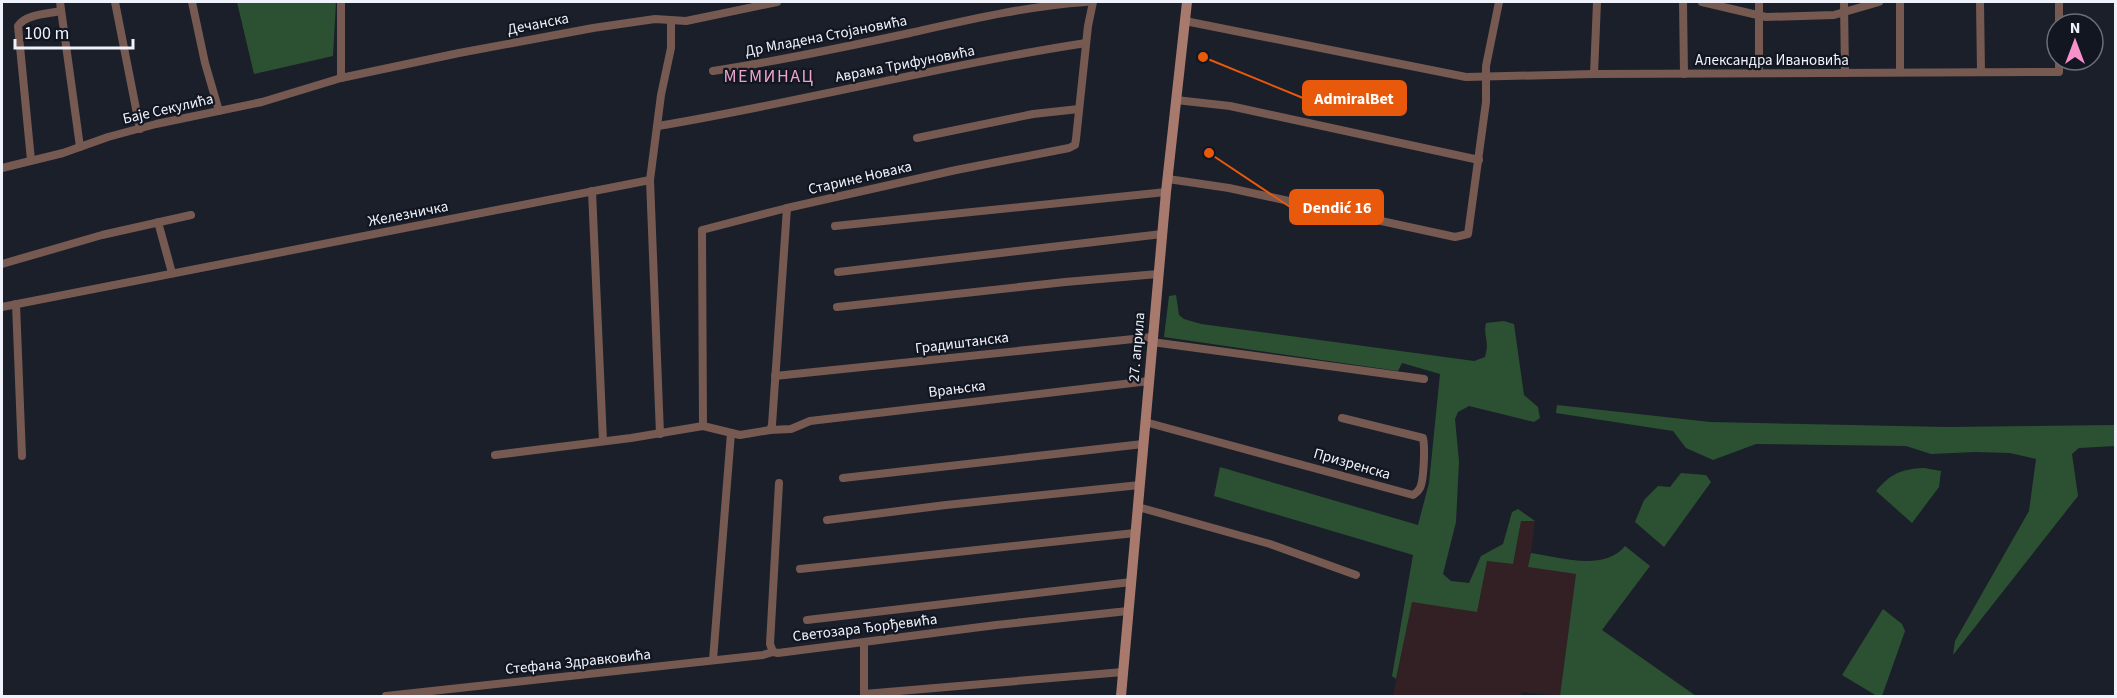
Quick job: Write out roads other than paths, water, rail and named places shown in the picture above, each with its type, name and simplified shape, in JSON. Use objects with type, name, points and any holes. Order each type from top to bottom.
[{"type":"main road","name":"27. априла","points":[[1121,696],[1158,274],[1187,2]]},
{"type":"street","points":[[60,2],[80,147]]},
{"type":"street","points":[[115,2],[140,129]]},
{"type":"street","points":[[192,2],[205,63],[219,111]]},
{"type":"street","points":[[341,78],[342,2]]},
{"type":"street","name":"Дечанска","points":[[341,78],[593,27],[645,20],[686,21],[777,2]]},
{"type":"street","name":"Др Младена Стојановића","points":[[713,71],[778,61],[981,17],[1086,2]]},
{"type":"street","name":"Старине Новака","points":[[703,426],[702,230],[787,208],[1075,145],[1086,43],[1093,2]]},
{"type":"street","points":[[1168,179],[1229,188],[1455,237],[1465,236],[1470,231],[1486,102],[1486,66],[1499,2]]},
{"type":"street","points":[[1594,74],[1597,2]]},
{"type":"street","points":[[1683,2],[1684,74]]},
{"type":"street","points":[[1702,2],[1759,15],[1834,15],[1878,2]]},
{"type":"street","points":[[1759,2],[1759,73]]},
{"type":"street","points":[[1844,2],[1845,73]]},
{"type":"street","points":[[1900,2],[1900,72]]},
{"type":"street","points":[[1980,2],[1981,72]]},
{"type":"street","points":[[31,160],[18,26],[22,20],[61,11]]},
{"type":"street","points":[[660,434],[650,180],[661,95],[671,48],[671,21]]},
{"type":"street","name":"Александра Ивановића","points":[[1185,21],[1350,52],[1458,76],[2045,72]]},
{"type":"street","name":"Аврама Трифуновића","points":[[658,126],[726,115],[1086,43]]},
{"type":"street","name":"Баје Секулића","points":[[2,168],[63,153],[140,129],[262,102],[341,78]]},
{"type":"street","points":[[1176,100],[1230,106],[1479,160]]},
{"type":"street","points":[[917,138],[1033,114],[1079,109]]},
{"type":"street","name":"Железничка","points":[[2,307],[650,180]]},
{"type":"street","points":[[592,191],[603,441]]},
{"type":"street","points":[[835,226],[1166,192]]},
{"type":"street","points":[[770,430],[787,208]]},
{"type":"street","points":[[2,264],[191,214]]},
{"type":"street","points":[[158,222],[171,273]]},
{"type":"street","points":[[838,272],[1162,234]]},
{"type":"street","points":[[837,307],[1158,274]]},
{"type":"street","points":[[16,304],[22,456]]},
{"type":"street","name":"Градиштанска","points":[[775,376],[1153,339],[1424,380]]},
{"type":"street","name":"Врањска","points":[[703,426],[731,434],[752,435],[770,430],[786,430],[810,421],[831,418],[1149,381]]},
{"type":"street","name":"Призренска","points":[[1145,422],[1413,495],[1418,491],[1422,476],[1423,438],[1342,418]]},
{"type":"street","points":[[495,455],[660,434],[703,426]]},
{"type":"street","points":[[713,660],[731,434]]},
{"type":"street","points":[[843,478],[1143,444]]},
{"type":"street","name":"Светозара Ђорђевића","points":[[779,483],[770,644],[773,652],[1128,611]]},
{"type":"street","points":[[826,520],[1140,485]]},
{"type":"street","points":[[1138,507],[1270,544],[1356,574]]},
{"type":"street","points":[[800,569],[1135,533]]},
{"type":"street","points":[[807,620],[1131,582]]},
{"type":"street","points":[[864,643],[864,695],[1123,672]]},
{"type":"street","name":"Стефана Здравковића","points":[[386,696],[763,655],[773,652]]},
{"type":"place","name":"AdmiralBet","points":[[1203,57]]},
{"type":"place","name":"Dendić 16","points":[[1209,153]]},
{"type":"district","name":"МЕМИНАЦ","points":[[769,76]]}]
